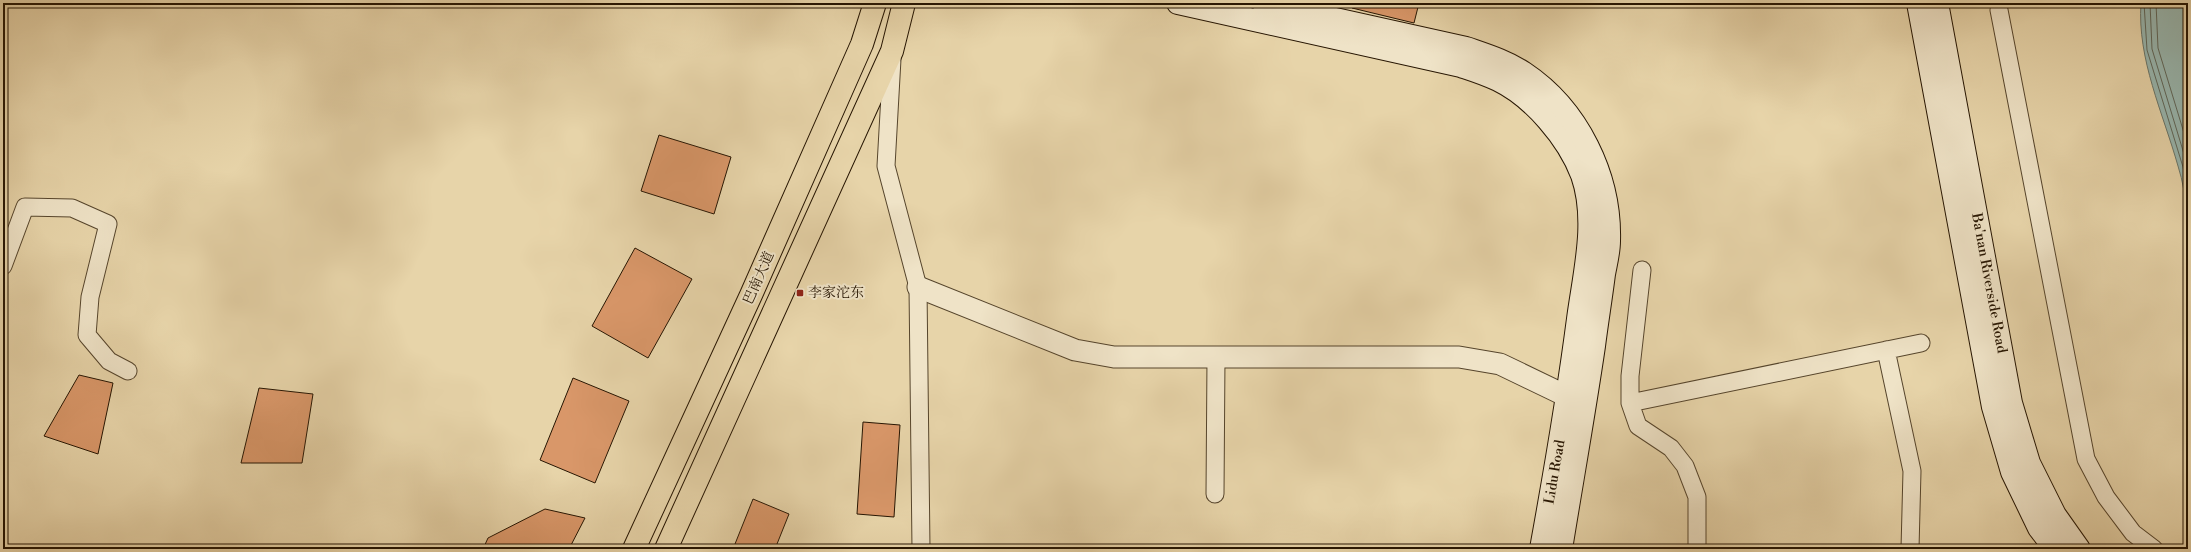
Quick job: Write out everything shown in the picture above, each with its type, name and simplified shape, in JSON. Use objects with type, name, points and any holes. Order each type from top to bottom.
[{"type":"main road","name":"巴南大道","points":[[634,549],[764,266],[862,44],[875,3]]},
{"type":"main road","name":"巴南大道","points":[[666,549],[892,51],[904,3]]},
{"type":"main road","points":[[1178,3],[1461,66],[1498,80],[1524,96],[1538,109],[1566,145],[1582,175],[1589,205],[1589,239],[1576,400]]},
{"type":"main road","points":[[1263,3],[1466,48],[1498,59],[1523,72],[1547,91],[1568,115],[1584,140],[1599,172],[1608,202],[1609,242],[1576,400]]},
{"type":"main road","name":"Ba'nan Riverside Road","points":[[1918,3],[1993,407],[2012,472],[2039,528],[2055,549]]},
{"type":"main road","name":"Ba'nan Riverside Road","points":[[1938,3],[2011,403],[2029,463],[2055,515],[2079,549]]},
{"type":"main road","name":"Lidu Road","points":[[1566,546],[1576,400]]},
{"type":"main road","name":"Lidu Road","points":[[1541,549],[1576,400]]},
{"type":"street","points":[[1999,10],[2086,459],[2106,497],[2132,532],[2154,549]]},
{"type":"street","points":[[892,51],[886,166],[918,286],[921,549]]},
{"type":"street","points":[[3,266],[25,207],[72,208],[108,224],[90,297],[87,335],[108,361],[128,372]]},
{"type":"street","points":[[1642,270],[1630,376],[1630,403],[1638,426],[1671,448],[1685,466],[1696,497],[1696,549]]},
{"type":"street","points":[[918,286],[1075,350],[1114,356],[1216,358],[1459,357],[1500,364],[1576,400]]},
{"type":"street","points":[[1630,403],[1921,343]]},
{"type":"street","points":[[1886,350],[1912,471],[1910,549]]},
{"type":"street","points":[[1215,494],[1216,358]]},
{"type":"water","points":[[2141,3],[2188,3],[2188,214],[2180,172],[2152,86],[2147,65],[2143,45]]},
{"type":"building","points":[[1353,3],[1419,3],[1414,23],[1352,8]]},
{"type":"building","points":[[659,135],[731,157],[714,214],[641,191]]},
{"type":"building","points":[[635,248],[692,279],[648,358],[592,326]]},
{"type":"building","points":[[79,375],[113,383],[98,454],[44,436]]},
{"type":"building","points":[[573,378],[629,401],[595,483],[540,460]]},
{"type":"building","points":[[259,388],[313,394],[302,463],[241,463]]},
{"type":"building","points":[[863,422],[900,425],[894,517],[857,514]]},
{"type":"building","points":[[753,499],[789,514],[775,549],[733,549]]},
{"type":"building","points":[[545,509],[585,518],[569,549],[483,549],[488,538]]},
{"type":"place","name":"李家沱东","points":[[800,293]]}]
